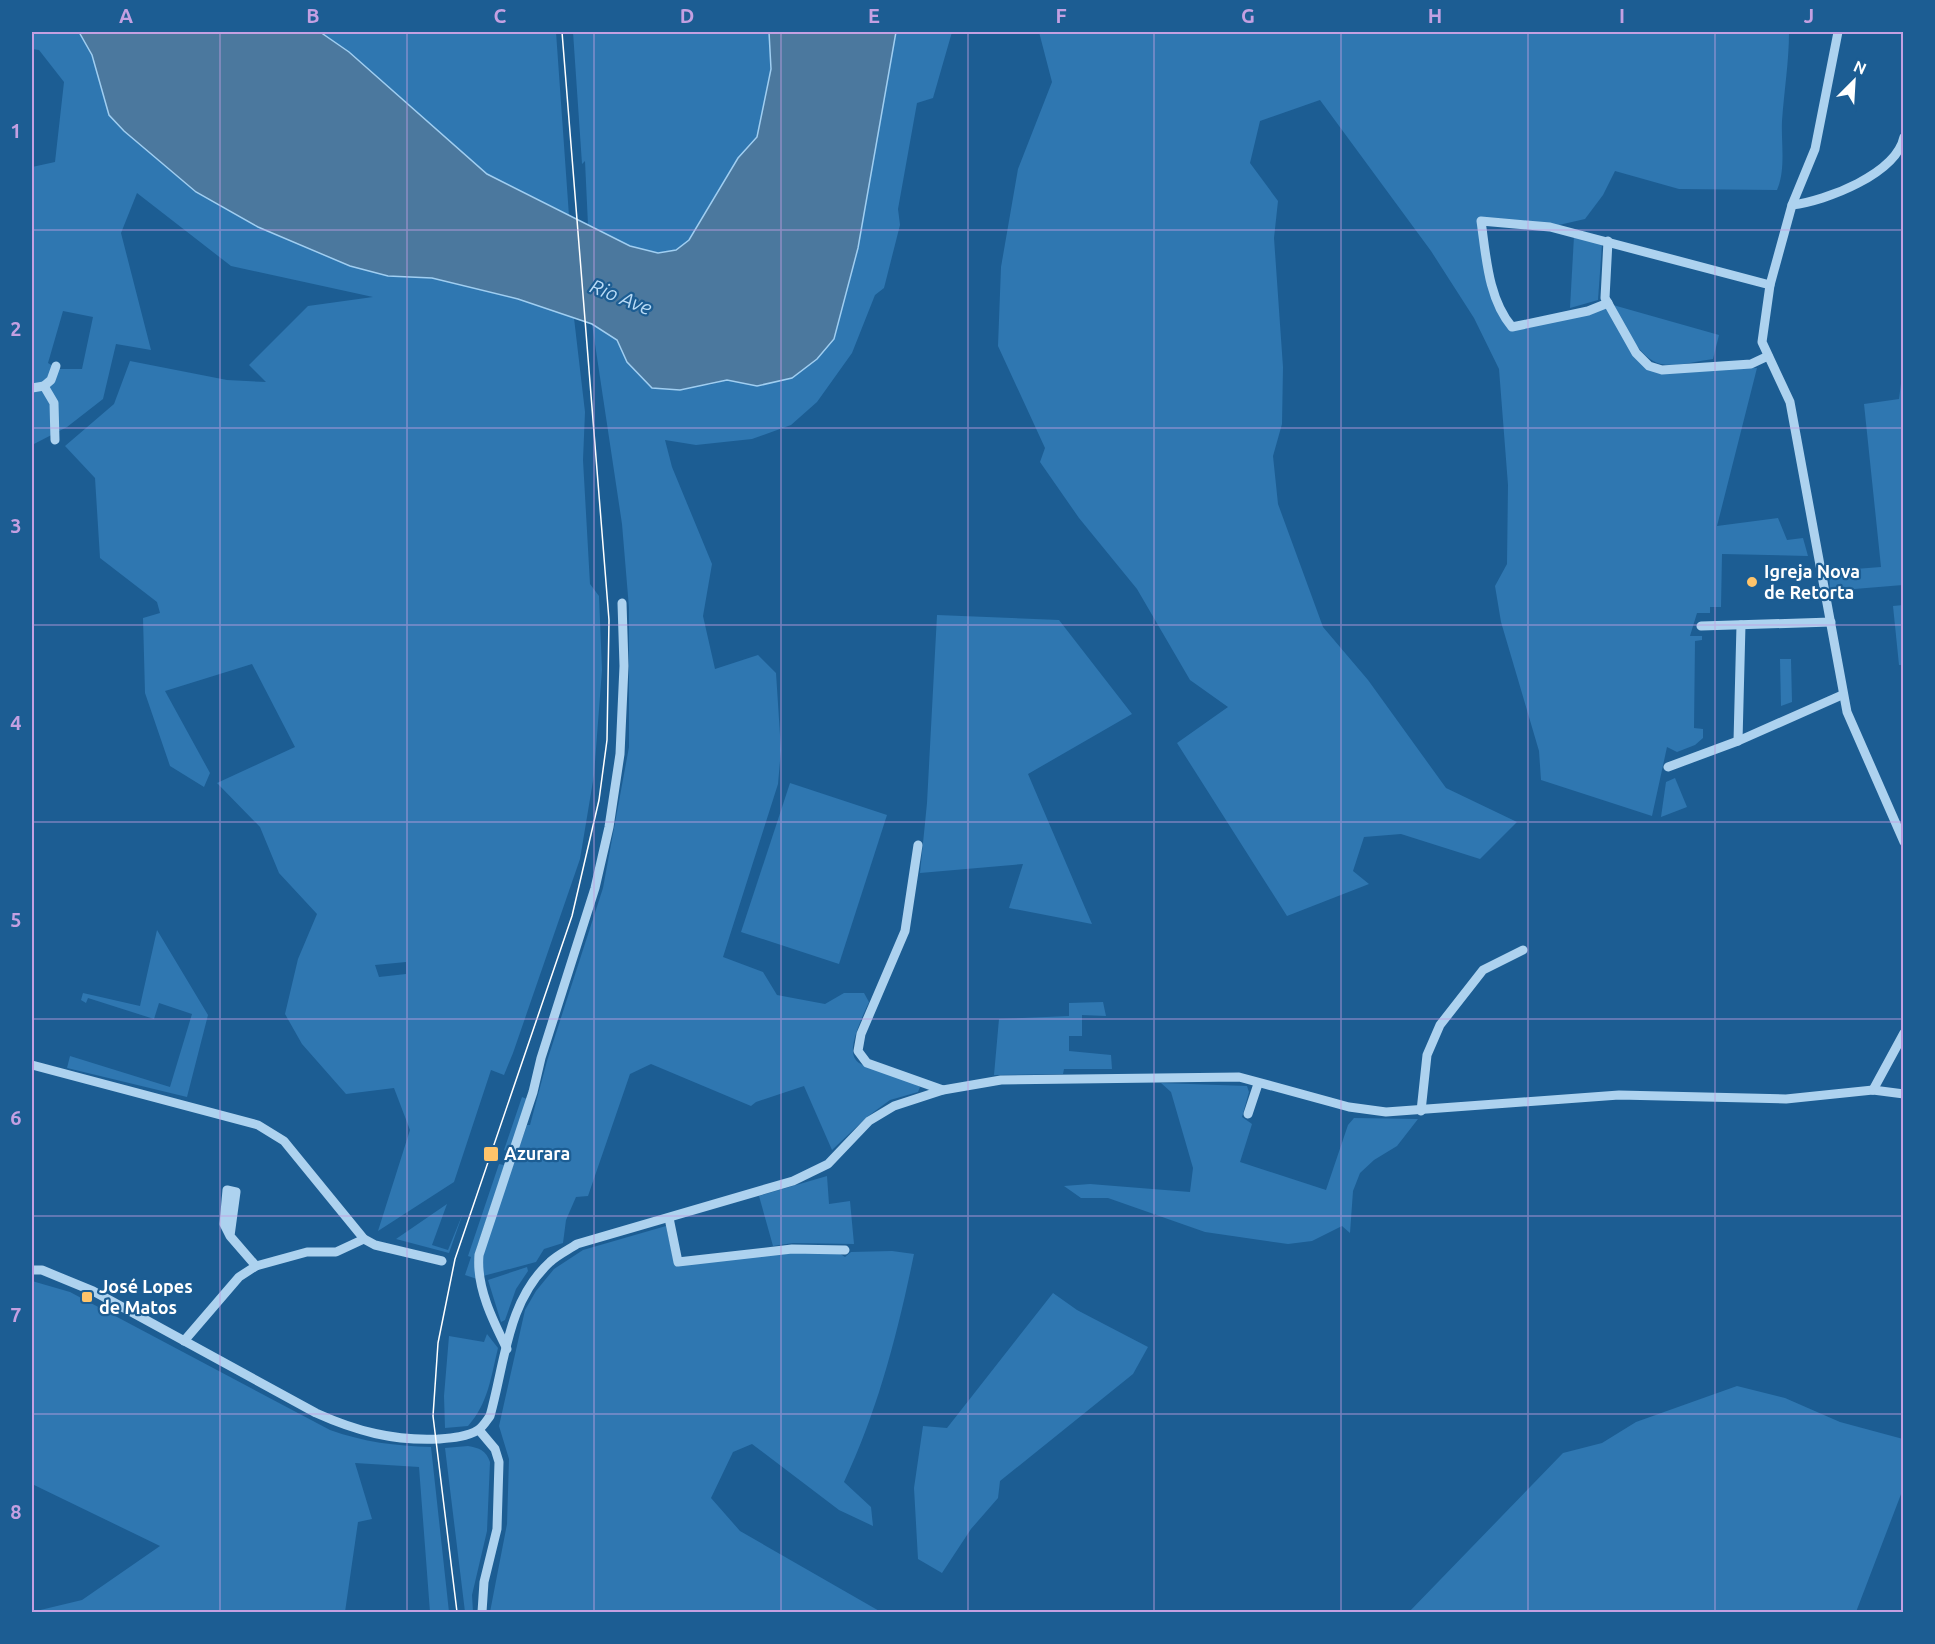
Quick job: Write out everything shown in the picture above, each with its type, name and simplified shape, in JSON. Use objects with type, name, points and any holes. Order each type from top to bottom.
[{"type":"street","points":[[1838,32],[1817,142],[1792,206],[1770,285],[1762,331],[1768,356],[1790,402],[1811,528],[1831,622],[1842,695],[1852,728],[1904,842]]},
{"type":"street","points":[[1792,206],[1808,203],[1874,176],[1893,158],[1904,137]]},
{"type":"street","points":[[1608,303],[1588,311],[1512,327],[1506,320],[1492,288],[1481,221],[1550,227],[1770,285]]},
{"type":"street","points":[[1608,241],[1605,298],[1635,353],[1649,366],[1662,370],[1751,364],[1768,356]]},
{"type":"street","points":[[32,388],[44,386],[51,380],[56,366]]},
{"type":"street","points":[[44,386],[54,403],[55,440]]},
{"type":"street","points":[[507,1349],[493,1320],[478,1268],[479,1256],[533,1092],[541,1058],[595,888],[607,837],[620,754],[624,666],[622,603]]},
{"type":"street","points":[[1701,626],[1831,622]]},
{"type":"street","points":[[1738,741],[1741,625]]},
{"type":"street","points":[[1668,767],[1738,741],[1842,695]]},
{"type":"street","points":[[918,845],[905,931],[861,1034],[858,1051],[867,1063],[943,1090]]},
{"type":"street","points":[[1421,1111],[1427,1055],[1440,1025],[1483,970],[1523,950]]},
{"type":"street","points":[[1873,1090],[1904,1033]]},
{"type":"street","points":[[32,1065],[258,1125],[284,1141],[364,1239],[375,1245],[442,1261]]},
{"type":"street","points":[[32,1270],[42,1270],[70,1280],[344,1426],[381,1437],[417,1440],[464,1436],[479,1430],[490,1416],[518,1306],[529,1284],[551,1260],[577,1244],[802,1177],[828,1164],[869,1121],[894,1106],[943,1090],[1001,1080],[1239,1077],[1349,1107],[1386,1112],[1619,1095],[1786,1099],[1873,1090],[1904,1094]]},
{"type":"street","points":[[1248,1114],[1258,1084]]},
{"type":"street","points":[[669,1218],[678,1262],[792,1249],[845,1250]]},
{"type":"street","points":[[230,1236],[256,1266]]},
{"type":"street","points":[[184,1341],[239,1277],[256,1266],[307,1252],[336,1252],[364,1239]]},
{"type":"street","points":[[479,1430],[495,1449],[499,1462],[497,1529],[484,1582],[482,1612]]},
{"type":"shaded area","points":[[32,32],[79,32],[92,55],[109,115],[124,131],[196,192],[388,276],[432,278],[518,299],[574,318],[585,412],[583,460],[590,584],[599,596],[602,670],[594,775],[580,859],[513,1053],[504,1075],[491,1070],[454,1182],[378,1231],[410,1130],[394,1088],[346,1094],[302,1044],[285,1014],[298,959],[317,914],[279,873],[260,827],[217,783],[295,747],[252,664],[165,691],[210,773],[204,787],[170,766],[145,693],[143,618],[160,613],[157,602],[100,558],[95,478],[65,446],[114,404],[130,361],[227,380],[266,382],[249,365],[308,306],[373,297],[231,266],[137,193],[121,233],[151,350],[116,344],[103,399],[67,427],[32,445],[32,167],[55,162],[64,82],[39,50],[32,49]],"holes":[[[63,311],[93,317],[82,369],[58,369],[48,363]],[[406,962],[406,974],[379,977],[375,965]]]},
{"type":"shaded area","points":[[320,32],[556,32],[569,216],[487,174],[349,52]]},
{"type":"shaded area","points":[[573,32],[769,32],[771,69],[757,137],[738,158],[689,240],[676,250],[658,253],[630,246],[588,225],[585,161],[582,164]]},
{"type":"shaded area","points":[[896,32],[952,32],[933,98],[917,103],[898,209],[900,225],[884,288],[875,295],[852,353],[817,402],[791,425],[752,439],[696,445],[665,440],[672,467],[712,564],[703,616],[715,669],[758,655],[776,673],[781,750],[778,784],[723,957],[763,972],[777,995],[825,1004],[844,993],[864,993],[869,1002],[853,1046],[854,1058],[861,1064],[902,1077],[920,1087],[918,1092],[890,1100],[867,1117],[832,1150],[804,1086],[756,1102],[751,1106],[651,1064],[630,1074],[588,1196],[576,1197],[566,1220],[563,1243],[544,1249],[536,1262],[483,1276],[482,1254],[527,1125],[530,1125],[547,1061],[603,888],[629,747],[629,608],[622,524],[592,324],[617,340],[627,362],[709,385],[727,380],[757,386],[834,339],[858,248]]},
{"type":"shaded area","points":[[1039,32],[1789,32],[1782,121],[1782,165],[1777,190],[1679,189],[1615,171],[1603,195],[1585,219],[1550,227],[1482,221],[1492,288],[1512,327],[1608,303],[1649,366],[1666,370],[1757,368],[1717,526],[1778,518],[1787,540],[1803,538],[1808,556],[1722,554],[1721,607],[1710,607],[1710,613],[1697,613],[1690,636],[1702,636],[1702,640],[1695,641],[1694,728],[1703,729],[1703,738],[1695,745],[1677,752],[1667,747],[1652,816],[1541,780],[1539,751],[1501,622],[1495,586],[1507,564],[1508,485],[1499,369],[1474,318],[1431,251],[1320,100],[1260,121],[1250,163],[1278,201],[1274,238],[1283,367],[1282,424],[1273,456],[1278,504],[1323,627],[1368,680],[1446,788],[1517,822],[1480,859],[1401,834],[1364,837],[1353,871],[1369,884],[1287,916],[1177,743],[1228,707],[1190,680],[1137,589],[1079,518],[1040,462],[1045,448],[998,346],[1001,267],[1018,169],[1052,82]]},
{"type":"shaded area","points":[[1574,236],[1602,244],[1598,300],[1570,308]]},
{"type":"shaded area","points":[[1613,305],[1719,335],[1713,359],[1673,365],[1653,361],[1632,339]]},
{"type":"shaded area","points":[[1903,368],[1903,585],[1830,591],[1829,571],[1881,567],[1864,404],[1899,399]]},
{"type":"shaded area","points":[[1903,605],[1903,665],[1899,665],[1893,606]]},
{"type":"shaded area","points":[[937,615],[1059,620],[1132,714],[1028,774],[1092,924],[1009,908],[1023,864],[920,873],[927,803]]},
{"type":"shaded area","points":[[1780,659],[1791,659],[1792,702],[1781,706]]},
{"type":"shaded area","points":[[1675,778],[1687,807],[1661,817],[1666,782]]},
{"type":"shaded area","points":[[790,783],[887,815],[839,964],[741,932]]},
{"type":"shaded area","points":[[157,930],[208,1015],[187,1097],[67,1068],[70,1056],[170,1087],[192,1014],[159,1003],[154,1019],[88,998],[86,1003],[81,1000],[83,993],[140,1006]]},
{"type":"shaded area","points":[[1103,1002],[1106,1016],[1082,1015],[1082,1036],[1069,1036],[1069,1051],[1111,1055],[1112,1069],[1064,1069],[1063,1074],[994,1075],[999,1019],[1069,1016],[1069,1003]]},
{"type":"shaded area","points":[[1161,1083],[1247,1086],[1249,1092],[1242,1117],[1252,1124],[1240,1162],[1326,1190],[1348,1125],[1354,1118],[1418,1119],[1397,1146],[1374,1160],[1360,1173],[1353,1191],[1350,1233],[1342,1226],[1312,1241],[1288,1244],[1205,1232],[1108,1198],[1081,1198],[1064,1186],[1090,1184],[1190,1192],[1193,1168],[1171,1092]]},
{"type":"shaded area","points":[[522,1097],[527,1099],[477,1247],[474,1261],[477,1279],[465,1275],[471,1257],[468,1256],[499,1164],[504,1165],[508,1152],[504,1150]]},
{"type":"shaded area","points":[[827,1176],[829,1204],[850,1201],[854,1244],[793,1243],[773,1246],[759,1196]]},
{"type":"shaded area","points":[[447,1204],[432,1245],[448,1250],[463,1213],[449,1253],[396,1239]]},
{"type":"shaded area","points":[[666,1226],[675,1266],[791,1252],[839,1253],[845,1257],[851,1252],[892,1251],[914,1254],[886,1370],[867,1427],[844,1482],[871,1507],[873,1526],[839,1510],[752,1444],[733,1452],[711,1498],[740,1531],[881,1612],[490,1612],[507,1524],[509,1459],[499,1426],[525,1310],[536,1291],[554,1269],[583,1250]]},
{"type":"shaded area","points":[[527,1267],[528,1271],[516,1289],[505,1320],[501,1322],[488,1280]]},
{"type":"shaded area","points":[[32,1281],[70,1292],[330,1430],[380,1443],[431,1447],[449,1612],[430,1612],[419,1467],[355,1463],[372,1519],[358,1522],[345,1612],[32,1612],[82,1600],[160,1546],[32,1484]]},
{"type":"shaded area","points":[[1053,1293],[1077,1310],[1148,1347],[1133,1374],[1000,1481],[998,1498],[971,1529],[942,1573],[918,1559],[914,1488],[923,1426],[947,1428]]},
{"type":"shaded area","points":[[487,1334],[498,1348],[491,1380],[480,1409],[468,1426],[445,1428],[444,1396],[449,1336],[484,1342]]},
{"type":"shaded area","points":[[1737,1386],[1785,1398],[1840,1422],[1903,1439],[1903,1489],[1856,1612],[1409,1612],[1563,1453],[1602,1443],[1636,1422]]},
{"type":"shaded area","points":[[468,1446],[482,1450],[490,1462],[487,1531],[472,1595],[473,1612],[465,1612],[445,1448]]},
{"type":"water","name":"Rio Ave","points":[[79,32],[320,32],[349,52],[487,174],[630,246],[658,253],[676,250],[689,240],[738,158],[757,137],[771,69],[769,32],[896,32],[858,248],[834,339],[817,359],[792,378],[757,386],[727,380],[680,390],[652,388],[627,362],[617,340],[592,324],[518,299],[432,278],[388,276],[350,266],[258,227],[196,192],[124,131],[109,115],[92,55]]},
{"type":"tram line","points":[[457,1612],[433,1416],[438,1343],[455,1259],[572,916],[599,800],[607,740],[609,620],[562,32]]},
{"type":"place","name":"Igreja Nova de Retorta","points":[[1752,582]]},
{"type":"place","name":"Azurara","points":[[491,1154]]},
{"type":"place","name":"José Lopes de Matos","points":[[87,1297]]}]
